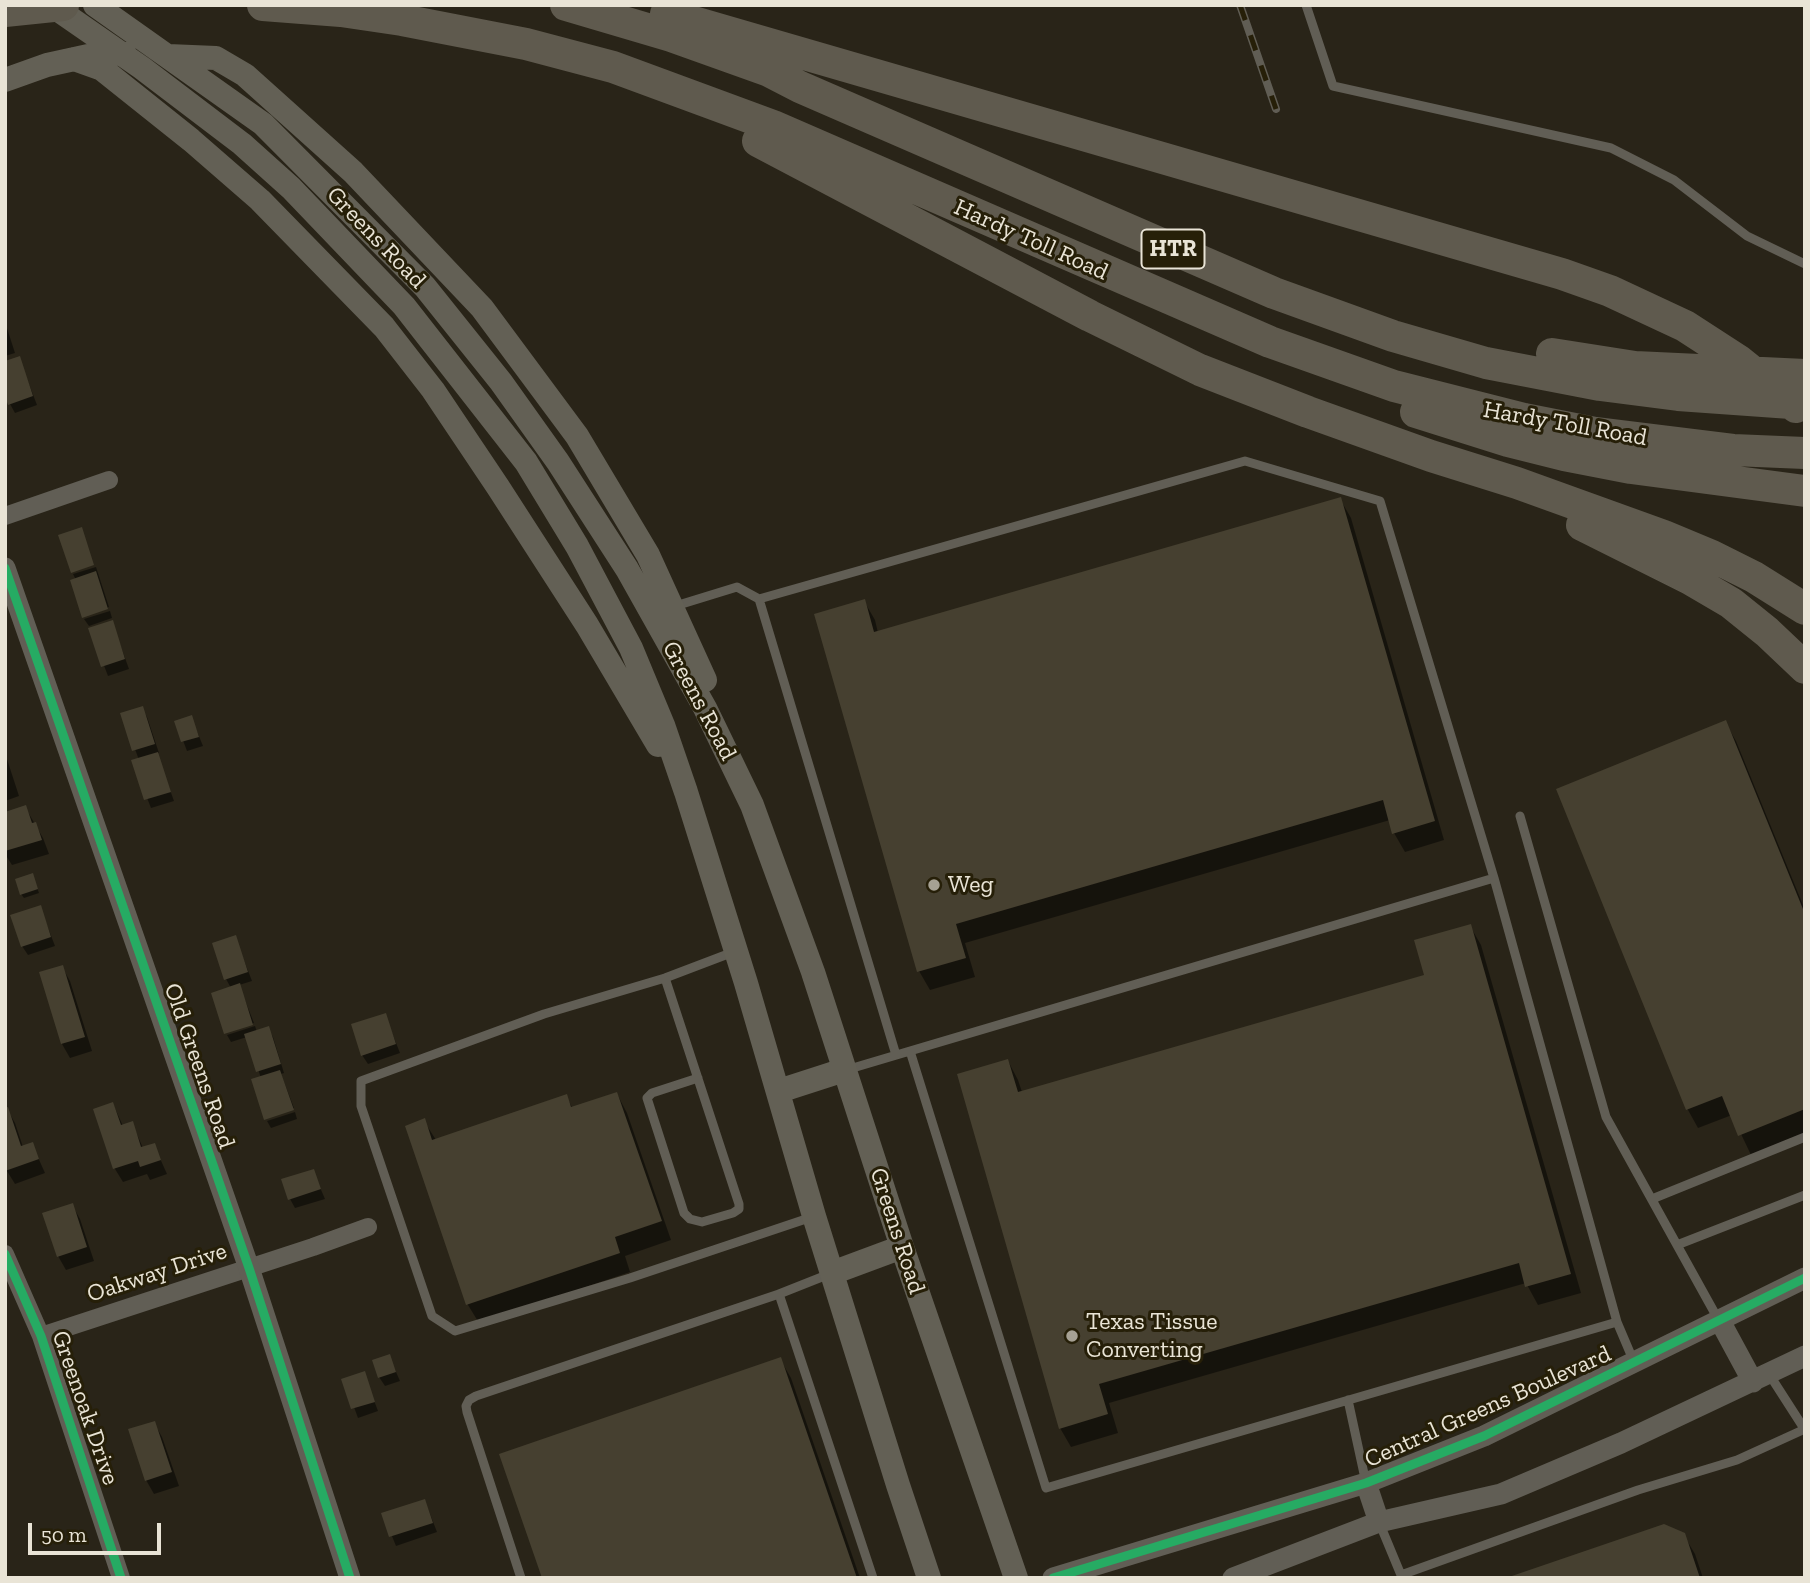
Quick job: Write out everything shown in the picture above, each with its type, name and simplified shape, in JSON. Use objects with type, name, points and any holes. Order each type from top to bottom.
[{"type":"highway","points":[[5,11],[63,5]]},
{"type":"highway","name":"Hardy Toll Road","points":[[263,5],[341,11],[414,22],[526,44],[613,67],[773,126],[1270,342],[1394,386],[1524,419],[1595,433],[1734,450],[1805,453]]},
{"type":"highway","name":"Hardy Toll Road","points":[[566,5],[671,36],[769,71],[800,87],[1214,267],[1321,310],[1443,351],[1486,363],[1554,376],[1678,395],[1805,404]]},
{"type":"highway","points":[[635,5],[1610,290],[1685,326],[1739,361],[1805,415]]},
{"type":"highway","points":[[613,67],[1154,348],[1251,391],[1676,541],[1754,577],[1805,610]]},
{"type":"highway","points":[[1321,310],[1635,367],[1805,375]]},
{"type":"highway","points":[[1270,342],[1340,381],[1390,402],[1508,441],[1564,455],[1631,467],[1805,491]]},
{"type":"highway","points":[[1431,456],[1549,508],[1690,579],[1731,603],[1768,632],[1805,668]]},
{"type":"main road","name":"Greens Road","points":[[51,5],[142,68],[242,144],[291,188],[404,306],[526,462],[577,546],[631,648],[686,792],[779,1091],[814,1216],[929,1578]]},
{"type":"main road","name":"Greens Road","points":[[95,5],[263,124],[425,287],[508,392],[558,462],[627,569],[705,708],[752,805],[813,972],[902,1247],[1016,1578]]},
{"type":"main road","points":[[5,80],[47,65],[102,52],[216,58],[245,75],[353,172],[482,308],[577,436],[649,555],[714,699],[752,805]]},
{"type":"main road","points":[[74,59],[102,69],[191,140],[260,200],[384,327],[433,390],[587,625],[686,792]]},
{"type":"main road","points":[[191,140],[189,118],[222,78],[245,75]]},
{"type":"main road","points":[[779,1091],[845,1070]]},
{"type":"main road","points":[[832,1273],[902,1247]]},
{"type":"street","points":[[5,516],[109,480]]},
{"type":"street","name":"Old Greens Road","points":[[5,568],[249,1268],[350,1578]]},
{"type":"street","name":"Oakway Drive","points":[[41,1336],[368,1227]]},
{"type":"street","name":"Greenoak Drive","points":[[5,1254],[41,1336],[121,1578]]},
{"type":"street","name":"Central Greens Boulevard","points":[[1054,1578],[1366,1483],[1484,1436],[1805,1278]]},
{"type":"street","points":[[1720,1321],[1761,1378]]},
{"type":"street","points":[[1233,1578],[1379,1522],[1501,1494],[1621,1443],[1805,1356]]},
{"type":"street","points":[[1366,1483],[1379,1522]]},
{"type":"lane","points":[[1306,5],[1333,86],[1611,148],[1674,180],[1747,236],[1805,264]]},
{"type":"lane","points":[[672,607],[737,587],[759,599],[1245,461],[1380,501],[1494,878],[1617,1322],[1634,1363]]},
{"type":"lane","points":[[759,599],[896,1055]]},
{"type":"lane","points":[[1520,816],[1606,1117],[1720,1321]]},
{"type":"lane","points":[[845,1070],[1494,878]]},
{"type":"lane","points":[[736,951],[665,978],[544,1014],[361,1082],[360,1106],[432,1316],[455,1331],[629,1278],[814,1216]]},
{"type":"lane","points":[[665,978],[698,1078],[739,1204],[733,1213],[702,1222],[690,1219],[684,1213],[647,1098],[652,1093],[698,1078]]},
{"type":"lane","points":[[910,1051],[1046,1488],[1617,1322]]},
{"type":"lane","points":[[1652,1199],[1805,1137]]},
{"type":"lane","points":[[1677,1245],[1805,1195]]},
{"type":"lane","points":[[521,1578],[467,1412],[469,1400],[779,1294],[832,1273]]},
{"type":"lane","points":[[779,1294],[873,1578]]},
{"type":"lane","points":[[1379,1522],[1398,1576],[1638,1490],[1737,1461],[1805,1429],[1761,1378]]},
{"type":"lane","points":[[1348,1400],[1366,1483]]},
{"type":"building","points":[[20,356],[33,396],[8,405],[5,396],[5,361]]},
{"type":"building","points":[[1341,497],[1435,821],[1392,834],[1383,800],[956,924],[966,958],[917,972],[814,614],[865,599],[874,632]]},
{"type":"building","points":[[82,527],[94,565],[71,573],[58,535]]},
{"type":"building","points":[[96,571],[108,609],[82,618],[70,580]]},
{"type":"building","points":[[113,620],[125,659],[101,667],[88,628]]},
{"type":"building","points":[[143,706],[155,744],[132,751],[120,713]]},
{"type":"building","points":[[192,715],[199,737],[181,742],[174,721]]},
{"type":"building","points":[[1726,720],[1805,914],[1805,1109],[1738,1136],[1722,1096],[1686,1110],[1556,789]]},
{"type":"building","points":[[158,752],[171,792],[144,800],[131,760]]},
{"type":"building","points":[[26,805],[42,840],[5,851],[5,812]]},
{"type":"building","points":[[33,873],[38,889],[20,895],[15,879]]},
{"type":"building","points":[[41,905],[51,937],[21,947],[10,915]]},
{"type":"building","points":[[1471,924],[1571,1274],[1525,1287],[1519,1263],[1099,1384],[1108,1414],[1059,1429],[957,1074],[1008,1059],[1018,1092],[1424,975],[1414,940]]},
{"type":"building","points":[[236,935],[248,972],[224,980],[212,943]]},
{"type":"building","points":[[63,965],[85,1037],[61,1044],[39,972]]},
{"type":"building","points":[[240,983],[253,1025],[224,1034],[211,993]]},
{"type":"building","points":[[386,1013],[396,1044],[361,1056],[351,1024]]},
{"type":"building","points":[[269,1026],[281,1064],[256,1072],[244,1034]]},
{"type":"building","points":[[280,1070],[294,1110],[264,1120],[251,1079]]},
{"type":"building","points":[[617,1092],[662,1221],[615,1237],[620,1253],[466,1305],[405,1126],[425,1118],[432,1140],[567,1094],[571,1107]]},
{"type":"building","points":[[113,1102],[121,1125],[133,1121],[141,1147],[155,1143],[161,1160],[140,1167],[138,1161],[113,1169],[93,1109]]},
{"type":"building","points":[[8,1107],[21,1146],[33,1142],[39,1159],[5,1171],[5,1108]]},
{"type":"building","points":[[314,1169],[321,1189],[288,1200],[281,1179]]},
{"type":"building","points":[[73,1203],[87,1247],[57,1257],[42,1213]]},
{"type":"building","points":[[390,1354],[396,1372],[378,1378],[372,1360]]},
{"type":"building","points":[[781,1357],[857,1578],[542,1578],[499,1454]]},
{"type":"building","points":[[365,1371],[375,1402],[351,1409],[341,1379]]},
{"type":"building","points":[[155,1421],[172,1472],[145,1481],[128,1429]]},
{"type":"building","points":[[425,1499],[433,1523],[389,1537],[381,1513]]},
{"type":"building","points":[[1664,1524],[1685,1533],[1700,1578],[1506,1578]]},
{"type":"railway","points":[[1240,5],[1276,109]]},
{"type":"cycle path","points":[[5,568],[249,1268],[350,1578]]},
{"type":"cycle path","points":[[5,1254],[41,1336],[121,1578]]},
{"type":"cycle path","points":[[1053,1578],[1366,1483],[1484,1436],[1805,1278]]},
{"type":"place","name":"Weg","points":[[934,885]]},
{"type":"place","name":"Texas Tissue Converting","points":[[1072,1336]]}]
